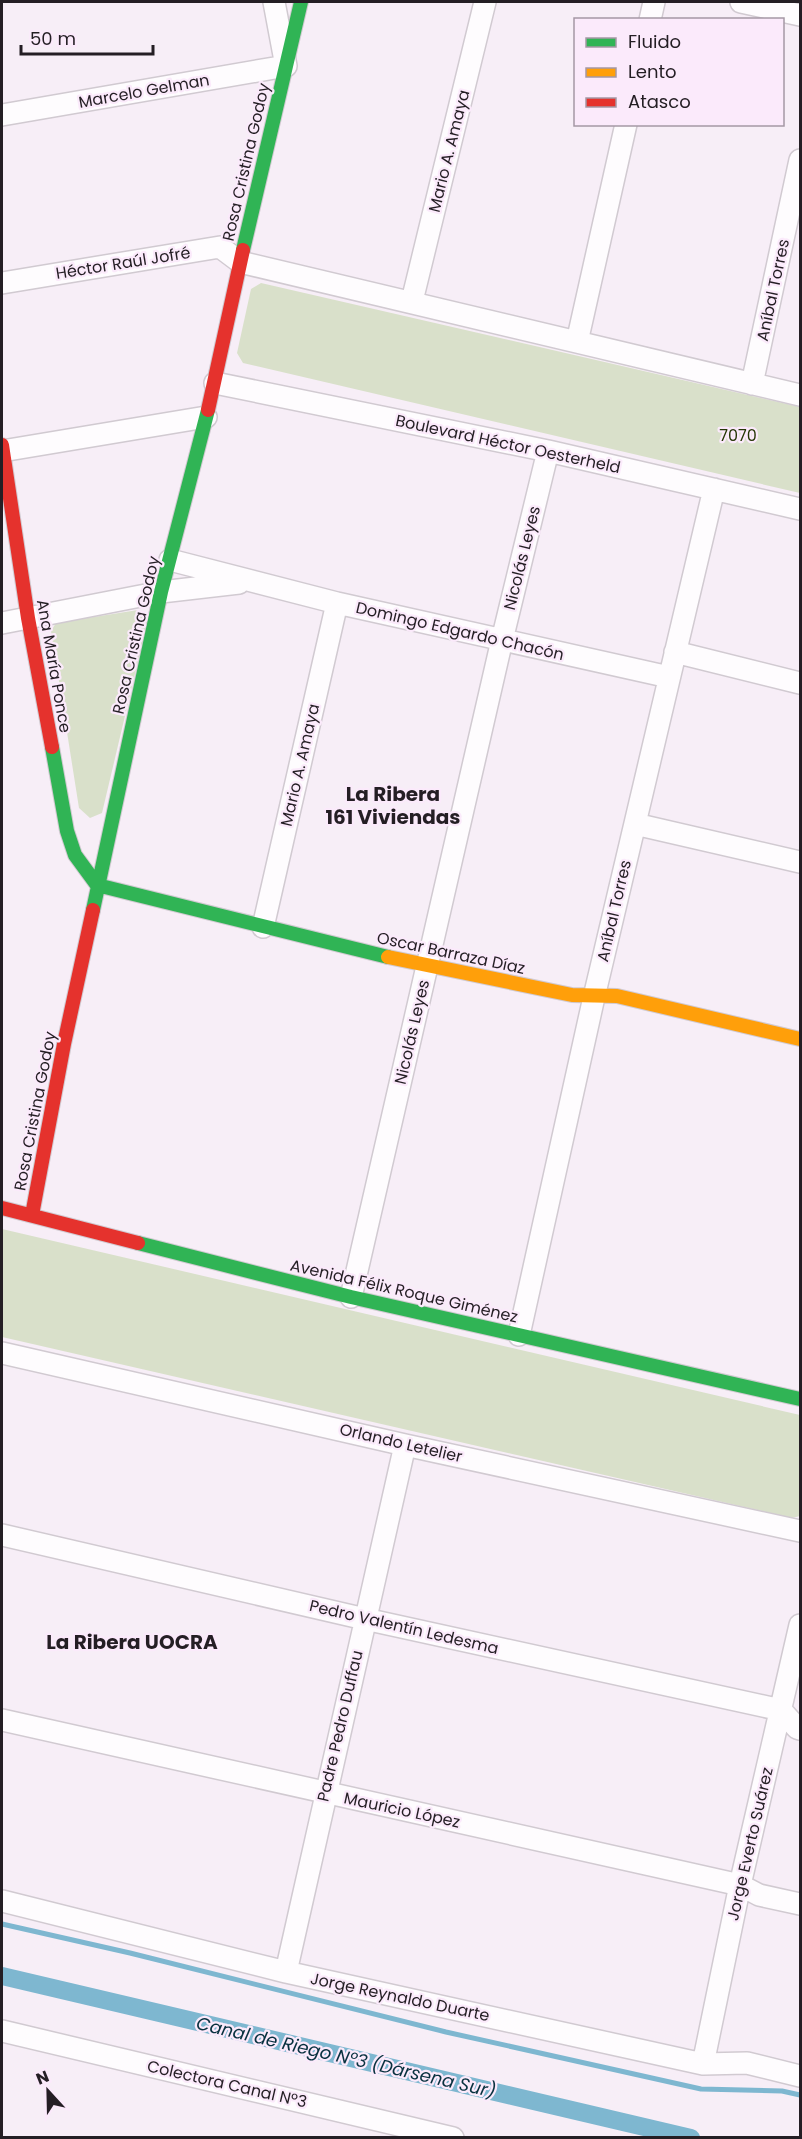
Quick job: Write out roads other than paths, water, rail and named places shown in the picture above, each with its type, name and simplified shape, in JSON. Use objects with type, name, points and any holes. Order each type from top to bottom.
[{"type":"street","points":[[274,2],[286,66]]},
{"type":"street","name":"Rosa Cristina Godoy","points":[[32,1215],[64,1044],[161,592],[215,383],[240,262],[301,2]]},
{"type":"street","name":"Mario A. Amaya","points":[[412,301],[485,2]]},
{"type":"street","points":[[650,18],[654,2]]},
{"type":"street","points":[[741,2],[801,15]]},
{"type":"street","name":"Marcelo Gelman","points":[[2,115],[286,66]]},
{"type":"street","points":[[577,342],[626,126]]},
{"type":"street","name":"Aníbal Torres","points":[[752,384],[801,160]]},
{"type":"street","name":"Héctor Raúl Jofré","points":[[2,283],[220,247],[240,262]]},
{"type":"street","points":[[240,262],[801,395]]},
{"type":"street","name":"Boulevard Héctor Oesterheld","points":[[215,383],[548,451],[801,509]]},
{"type":"street","points":[[2,448],[206,417]]},
{"type":"street","name":"Ana María Ponce","points":[[2,448],[28,618],[67,831],[75,855],[97,885]]},
{"type":"street","name":"Nicolás Leyes","points":[[351,1297],[502,640],[548,451]]},
{"type":"street","name":"Aníbal Torres","points":[[519,1335],[594,997],[714,489]]},
{"type":"street","name":"Domingo Edgardo Chacón","points":[[170,560],[337,603],[669,677]]},
{"type":"street","name":"Domingo Edgardo Chacón","points":[[2,623],[161,592],[252,582]]},
{"type":"street","name":"Mario A. Amaya","points":[[263,927],[337,603]]},
{"type":"street","points":[[675,652],[801,683]]},
{"type":"street","points":[[634,824],[801,862]]},
{"type":"street","name":"Oscar Barraza Díaz","points":[[97,885],[427,966],[572,995],[617,996],[801,1039]]},
{"type":"street","name":"Avenida Félix Roque Giménez","points":[[2,1208],[351,1297],[801,1399]]},
{"type":"street","name":"Orlando Letelier","points":[[2,1353],[405,1445],[801,1531]]},
{"type":"street","name":"Padre Pedro Duffau","points":[[286,1972],[405,1445]]},
{"type":"street","name":"Pedro Valentín Ledesma","points":[[2,1535],[365,1619],[781,1710]]},
{"type":"street","name":"Jorge Everto Suárez","points":[[703,2064],[740,1885],[801,1625]]},
{"type":"street","points":[[781,1710],[797,1728],[801,1729]]},
{"type":"street","name":"Mauricio López","points":[[2,1720],[740,1885],[759,1894],[801,1904]]},
{"type":"street","name":"Jorge Reynaldo Duarte","points":[[2,1901],[286,1972],[703,2064],[747,2063],[801,2076]]},
{"type":"street","name":"Colectora Canal Nº3","points":[[2,2031],[453,2138]]},
{"type":"waterway","points":[[2,1924],[130,1953],[446,2032],[701,2089],[782,2091],[800,2095]]},
{"type":"waterway","name":"Canal de Riego Nº3 (Dársena Sur)","points":[[2,1976],[691,2138]]},
{"type":"district","name":"La Ribera 161 Viviendas","points":[[393,806]]},
{"type":"district","name":"La Ribera UOCRA","points":[[132,1642]]},
{"type":"park label","name":"7070","points":[[738,435]]}]
